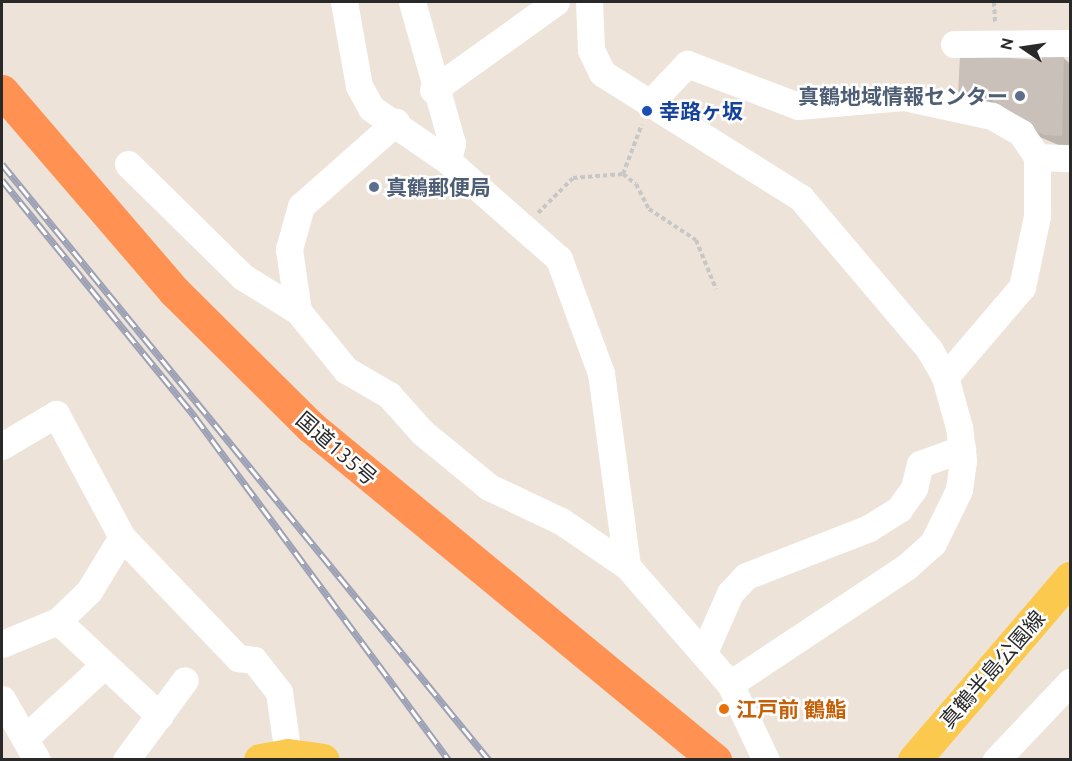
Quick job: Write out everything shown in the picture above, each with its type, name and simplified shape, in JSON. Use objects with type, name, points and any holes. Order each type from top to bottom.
[{"type":"highway","name":"国道135号","points":[[2,91],[174,291],[311,427],[715,759]]},
{"type":"main road","name":"真鶴半島公園線","points":[[914,759],[1071,578]]},
{"type":"main road","points":[[274,757],[323,759]]},
{"type":"street","points":[[344,2],[358,86],[371,108],[396,122],[448,161],[525,225],[559,259],[601,373],[627,566]]},
{"type":"street","points":[[412,2],[433,90],[452,143],[448,161]]},
{"type":"street","points":[[433,90],[556,2]]},
{"type":"street","points":[[589,2],[591,50],[602,73],[801,198],[898,310],[945,377],[962,449],[959,490],[933,543],[906,567],[730,684]]},
{"type":"street","points":[[954,44],[1071,43]]},
{"type":"street","points":[[650,103],[687,64],[798,106],[904,97],[992,116],[1021,133],[1037,157],[1037,216],[1022,287],[945,377]]},
{"type":"street","points":[[298,311],[289,249],[301,206],[396,122]]},
{"type":"street","points":[[1037,157],[1071,158]]},
{"type":"street","points":[[128,164],[243,277],[298,311],[346,370],[388,395],[422,432],[489,487],[561,521],[627,566],[705,650],[730,684],[766,759]]},
{"type":"street","points":[[2,446],[56,414],[122,537],[238,658],[254,660],[279,692],[274,757]]},
{"type":"street","points":[[705,650],[730,593],[746,576],[869,528],[899,509],[915,488],[920,464],[962,449]]},
{"type":"street","points":[[3,645],[58,621],[89,591],[122,537]]},
{"type":"street","points":[[58,621],[102,667],[160,716]]},
{"type":"street","points":[[2,699],[32,748],[102,667]]},
{"type":"street","points":[[126,759],[185,680]]},
{"type":"street","points":[[996,759],[1071,682]]},
{"type":"path","points":[[623,174],[650,103]]},
{"type":"path","points":[[525,225],[573,178],[623,174],[636,184],[649,209],[696,240],[716,289]]},
{"type":"building","name":"真鶴地域情報センター","points":[[960,55],[1042,60],[1042,55],[1064,56],[1062,136],[1044,135],[992,106],[993,97],[958,95]]},
{"type":"railway","points":[[2,164],[489,760]]},
{"type":"railway","points":[[2,180],[195,417],[449,760]]},
{"type":"place","name":"真鶴地域情報センター","points":[[1020,96]]},
{"type":"place","name":"幸路ヶ坂","points":[[647,111]]},
{"type":"place","name":"真鶴郵便局","points":[[374,187]]},
{"type":"place","name":"江戸前 鶴鮨","points":[[724,709]]}]
